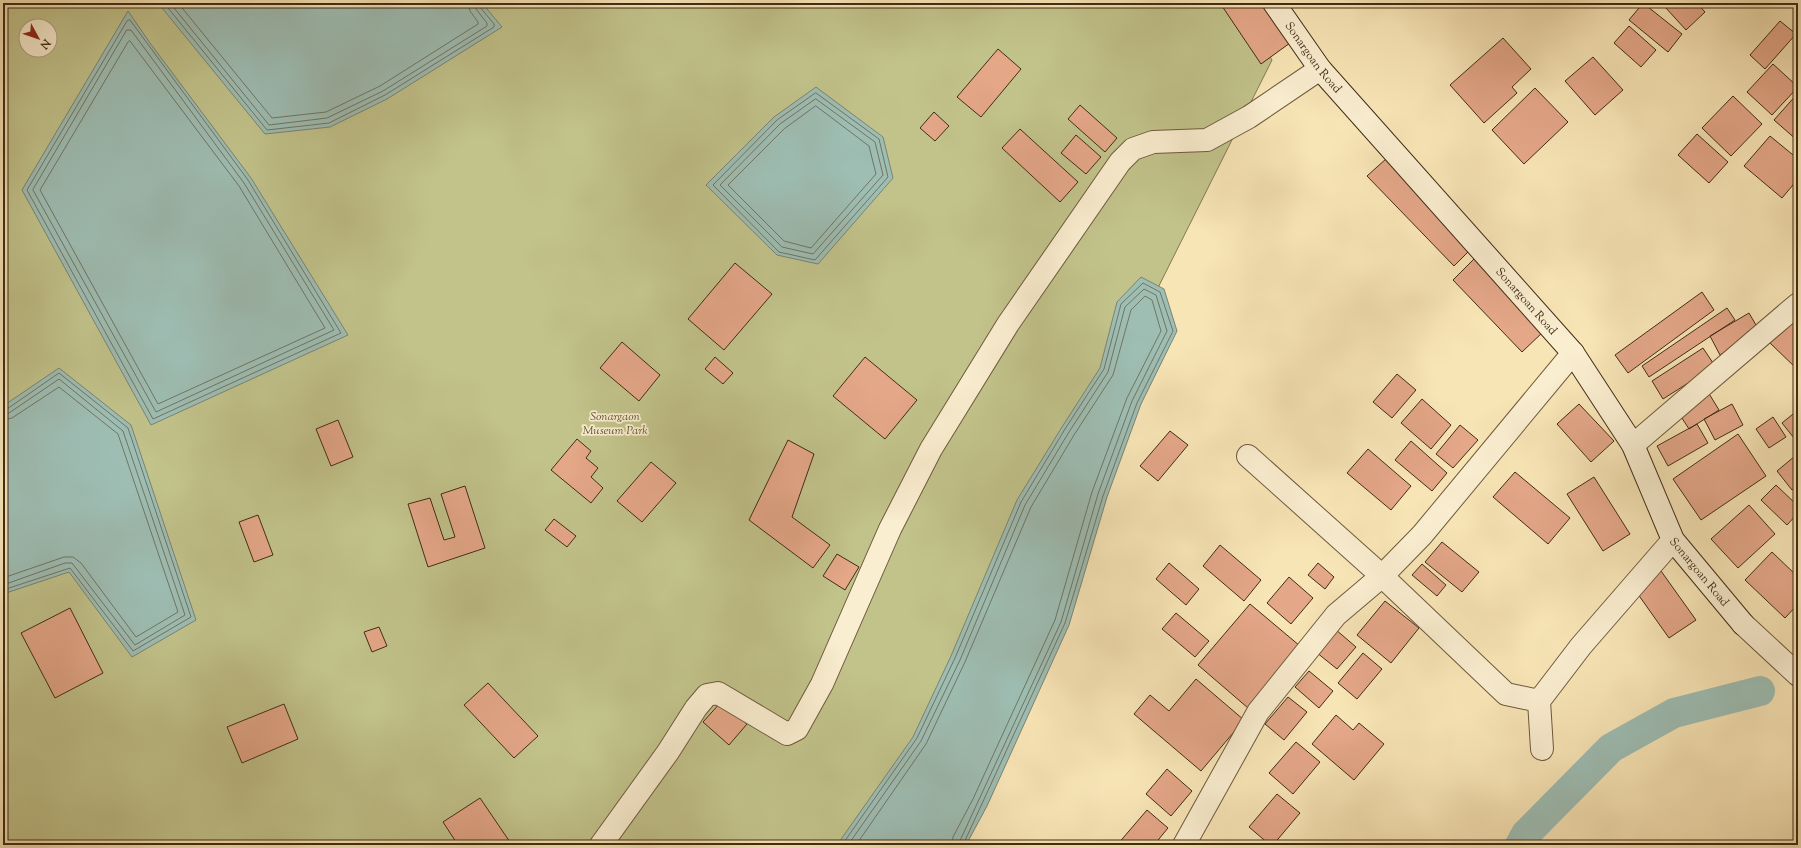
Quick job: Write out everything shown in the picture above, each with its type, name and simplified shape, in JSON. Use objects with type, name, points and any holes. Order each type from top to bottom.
[{"type":"street","name":"Sonargoan Road","points":[[1274,3],[1320,69],[1573,353],[1633,445],[1673,540],[1743,624],[1798,675]]},
{"type":"street","points":[[601,845],[668,752],[696,708],[707,695],[718,693],[788,734],[797,729],[822,684],[890,529],[931,448],[1008,324],[1120,162],[1134,149],[1153,142],[1207,140],[1249,117],[1320,69]]},
{"type":"street","points":[[1633,445],[1798,304]]},
{"type":"street","points":[[1184,845],[1258,712],[1336,615],[1382,576],[1422,535],[1573,353]]},
{"type":"street","points":[[1248,456],[1382,576],[1506,694],[1538,701]]},
{"type":"street","points":[[1542,749],[1538,701],[1580,646],[1673,540]]},
{"type":"green space","name":"Sonargaon Museum Park","points":[[3,3],[1238,3],[1272,60],[879,845],[3,845]]},
{"type":"water","points":[[158,3],[482,3],[502,27],[387,99],[330,127],[265,134]]},
{"type":"water","points":[[128,11],[150,43],[251,178],[348,335],[151,425],[22,190]]},
{"type":"water","points":[[816,87],[883,137],[893,178],[818,264],[777,255],[706,185],[774,117]]},
{"type":"water","points":[[1141,277],[1164,289],[1177,331],[1141,404],[1107,497],[1069,625],[987,806],[966,845],[837,845],[913,737],[951,656],[1017,500],[1100,368],[1117,302]]},
{"type":"water","points":[[59,368],[131,425],[196,620],[132,657],[69,572],[3,594],[3,406]]},
{"type":"building","points":[[1220,3],[1263,3],[1290,43],[1261,64]]},
{"type":"building","points":[[1643,3],[1682,34],[1668,52],[1629,20]]},
{"type":"building","points":[[1670,3],[1697,3],[1705,12],[1686,30],[1665,7]]},
{"type":"building","points":[[1780,21],[1796,34],[1765,69],[1750,55]]},
{"type":"building","points":[[1629,26],[1656,50],[1641,67],[1614,43]]},
{"type":"building","points":[[1503,38],[1531,69],[1512,87],[1517,93],[1484,123],[1450,85]]},
{"type":"building","points":[[998,49],[1021,69],[981,117],[957,97]]},
{"type":"building","points":[[1593,57],[1623,90],[1595,115],[1565,81]]},
{"type":"building","points":[[1773,64],[1798,87],[1772,115],[1747,92]]},
{"type":"building","points":[[1535,88],[1568,122],[1524,164],[1492,130]]},
{"type":"building","points":[[1798,93],[1798,141],[1774,120]]},
{"type":"building","points":[[1733,96],[1762,124],[1731,156],[1702,128]]},
{"type":"building","points":[[1080,105],[1117,138],[1105,152],[1068,119]]},
{"type":"building","points":[[934,112],[949,126],[935,141],[920,128]]},
{"type":"building","points":[[1020,129],[1078,182],[1060,202],[1002,148]]},
{"type":"building","points":[[1697,134],[1728,162],[1709,183],[1678,155]]},
{"type":"building","points":[[1076,135],[1101,157],[1086,174],[1061,153]]},
{"type":"building","points":[[1770,136],[1798,159],[1798,179],[1782,198],[1744,166]]},
{"type":"building","points":[[1387,158],[1473,247],[1454,266],[1367,176]]},
{"type":"building","points":[[1474,259],[1544,331],[1522,352],[1453,280]]},
{"type":"building","points":[[735,263],[772,294],[724,350],[688,319]]},
{"type":"building","points":[[1702,292],[1714,310],[1628,373],[1615,355]]},
{"type":"building","points":[[1727,308],[1735,320],[1649,377],[1642,366]]},
{"type":"building","points":[[1749,313],[1760,332],[1720,355],[1710,336]]},
{"type":"building","points":[[1798,316],[1798,370],[1769,342]]},
{"type":"building","points":[[622,342],[660,375],[639,401],[600,368]]},
{"type":"building","points":[[1703,348],[1715,366],[1663,399],[1652,381]]},
{"type":"building","points":[[715,357],[733,373],[723,384],[705,369]]},
{"type":"building","points":[[865,357],[917,400],[885,439],[833,396]]},
{"type":"building","points":[[1397,374],[1416,390],[1392,418],[1373,402]]},
{"type":"building","points":[[1708,392],[1719,410],[1689,429],[1678,412]]},
{"type":"building","points":[[1422,399],[1451,425],[1431,449],[1401,423]]},
{"type":"building","points":[[1579,404],[1614,441],[1591,462],[1557,424]]},
{"type":"building","points":[[1732,404],[1743,425],[1715,440],[1704,419]]},
{"type":"building","points":[[1798,410],[1798,443],[1782,423]]},
{"type":"building","points":[[1773,417],[1786,437],[1769,448],[1756,429]]},
{"type":"building","points":[[338,420],[353,457],[331,466],[316,429]]},
{"type":"building","points":[[1697,424],[1708,443],[1668,466],[1657,446]]},
{"type":"building","points":[[1460,425],[1478,440],[1453,468],[1436,454]]},
{"type":"building","points":[[1170,431],[1188,445],[1158,481],[1140,466]]},
{"type":"building","points":[[1738,434],[1766,476],[1701,520],[1673,479]]},
{"type":"building","points":[[577,439],[591,451],[586,458],[598,468],[591,477],[603,488],[591,503],[551,470]]},
{"type":"building","points":[[788,440],[814,454],[792,517],[830,545],[813,568],[749,520]]},
{"type":"building","points":[[1411,441],[1447,473],[1432,491],[1395,460]]},
{"type":"building","points":[[1368,449],[1411,486],[1391,510],[1347,473]]},
{"type":"building","points":[[1795,456],[1798,460],[1798,485],[1792,490],[1777,471]]},
{"type":"building","points":[[651,462],[676,483],[642,522],[617,501]]},
{"type":"building","points":[[1515,472],[1570,518],[1548,544],[1493,497]]},
{"type":"building","points":[[1594,477],[1630,534],[1603,551],[1567,494]]},
{"type":"building","points":[[1776,485],[1798,506],[1798,513],[1787,525],[1761,500]]},
{"type":"building","points":[[465,486],[485,548],[428,567],[408,504],[430,498],[444,540],[455,537],[441,494]]},
{"type":"building","points":[[1749,505],[1775,534],[1738,568],[1711,539]]},
{"type":"building","points":[[258,515],[273,555],[254,562],[239,522]]},
{"type":"building","points":[[554,519],[576,536],[567,547],[545,530]]},
{"type":"building","points":[[1442,542],[1479,572],[1462,592],[1425,562]]},
{"type":"building","points":[[1220,545],[1261,580],[1244,601],[1203,566]]},
{"type":"building","points":[[1772,552],[1798,577],[1798,604],[1785,618],[1745,580]]},
{"type":"building","points":[[837,554],[859,567],[845,590],[823,576]]},
{"type":"building","points":[[1169,563],[1199,589],[1186,605],[1156,579]]},
{"type":"building","points":[[1318,563],[1334,577],[1325,589],[1308,575]]},
{"type":"building","points":[[1422,564],[1446,585],[1437,596],[1412,575]]},
{"type":"building","points":[[1661,571],[1696,620],[1669,638],[1635,590]]},
{"type":"building","points":[[1289,577],[1313,598],[1291,624],[1267,603]]},
{"type":"building","points":[[1385,601],[1419,628],[1391,663],[1357,635]]},
{"type":"building","points":[[1250,604],[1300,646],[1248,708],[1198,665]]},
{"type":"building","points":[[70,608],[103,673],[55,698],[21,633]]},
{"type":"building","points":[[1176,613],[1209,641],[1195,657],[1162,629]]},
{"type":"building","points":[[379,627],[387,646],[372,652],[364,632]]},
{"type":"building","points":[[1335,629],[1356,647],[1337,669],[1316,652]]},
{"type":"building","points":[[1363,653],[1382,669],[1357,699],[1338,683]]},
{"type":"building","points":[[1309,671],[1333,691],[1319,708],[1295,687]]},
{"type":"building","points":[[1196,679],[1244,720],[1201,771],[1134,714],[1150,695],[1169,711]]},
{"type":"building","points":[[488,683],[538,736],[514,758],[464,705]]},
{"type":"building","points":[[1288,697],[1307,712],[1284,740],[1265,724]]},
{"type":"building","points":[[721,702],[747,724],[729,745],[703,722]]},
{"type":"building","points":[[284,704],[298,739],[242,763],[227,727]]},
{"type":"building","points":[[1336,715],[1353,730],[1359,723],[1384,744],[1354,780],[1312,744]]},
{"type":"building","points":[[1296,742],[1320,762],[1293,794],[1269,773]]},
{"type":"building","points":[[1167,769],[1192,791],[1171,816],[1146,794]]},
{"type":"building","points":[[1277,794],[1300,813],[1273,845],[1270,845],[1249,827]]},
{"type":"building","points":[[480,798],[512,845],[458,845],[443,822]]},
{"type":"building","points":[[1147,810],[1168,828],[1154,845],[1117,845]]},
{"type":"waterway","points":[[1520,845],[1526,834],[1611,748],[1674,713],[1760,691]]}]
